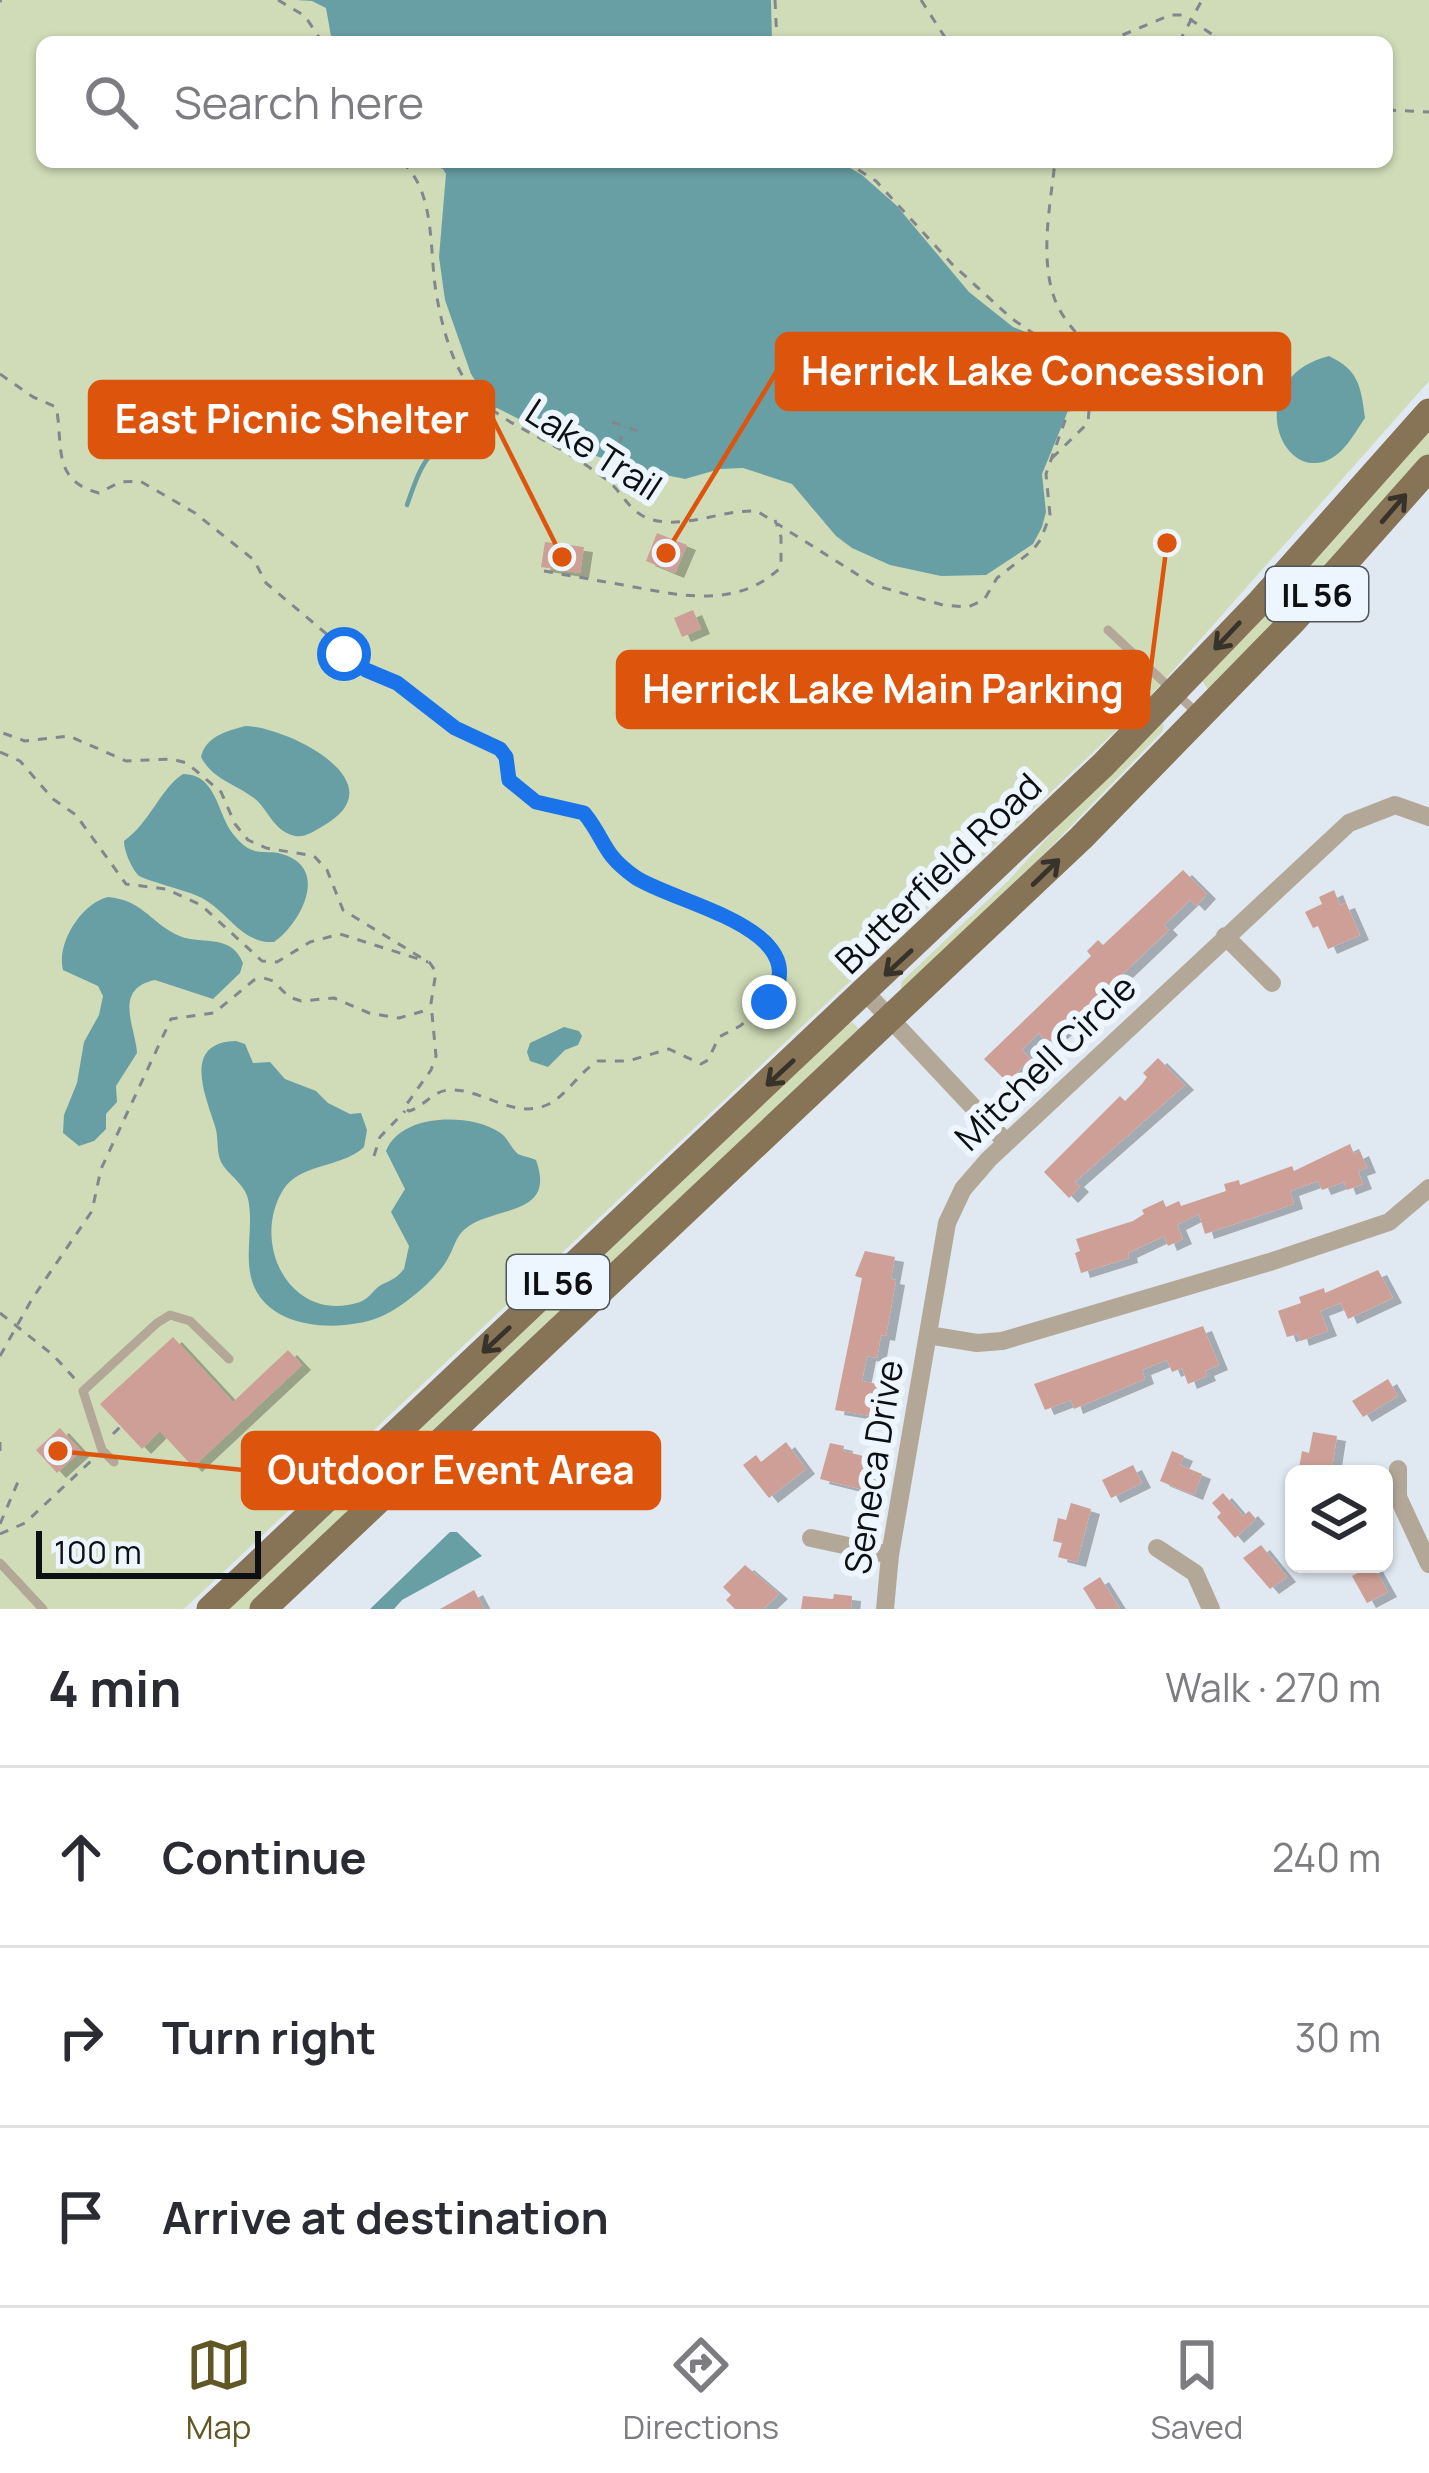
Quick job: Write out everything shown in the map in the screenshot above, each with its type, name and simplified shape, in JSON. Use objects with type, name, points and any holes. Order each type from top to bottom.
[{"type":"main road","name":"Butterfield Road","points":[[210,1609],[866,993],[1175,692],[1429,412]]},
{"type":"main road","name":"Butterfield Road","points":[[263,1609],[1081,838],[1329,581],[1429,468]]},
{"type":"street","name":"Mitchell Circle","points":[[928,1335],[947,1222],[974,1174],[1349,823],[1395,805],[1429,818]]},
{"type":"street","points":[[1226,935],[1272,983]]},
{"type":"street","points":[[866,993],[1006,1142]]},
{"type":"street","points":[[928,1335],[1002,1341],[1389,1222],[1429,1188]]},
{"type":"street","name":"Seneca Drive","points":[[885,1609],[928,1335]]},
{"type":"street","points":[[1398,1469],[1398,1497],[1429,1564]]},
{"type":"street","points":[[811,1538],[890,1555]]},
{"type":"street","points":[[1157,1548],[1195,1573],[1211,1609]]},
{"type":"lane","points":[[1108,630],[1201,717]]},
{"type":"lane","points":[[114,1462],[101,1448],[83,1391],[170,1316],[190,1321],[229,1360]]},
{"type":"lane","points":[[0,1563],[43,1609]]},
{"type":"path","points":[[278,0],[304,16],[318,36]]},
{"type":"path","points":[[775,0],[777,36]]},
{"type":"path","points":[[921,0],[944,36]]},
{"type":"path","points":[[1183,36],[1202,0]]},
{"type":"path","points":[[1118,36],[1159,16],[1184,16],[1215,36]]},
{"type":"path","points":[[1393,110],[1429,112]]},
{"type":"path","name":"Lake Trail","points":[[407,168],[423,188],[443,329],[458,369],[484,405],[607,480],[628,507],[650,519],[700,520],[745,510],[775,519]]},
{"type":"path","points":[[775,519],[874,585],[943,605],[968,607],[985,600],[997,578],[1042,539],[1050,515],[1045,484],[1073,398],[1059,358],[1050,345],[1011,318],[952,264],[876,181],[855,168]]},
{"type":"path","points":[[1054,168],[1048,238],[1052,290],[1066,320],[1118,374],[1128,375]]},
{"type":"path","points":[[1051,459],[1088,423],[1091,385],[1109,366]]},
{"type":"path","points":[[0,374],[58,410],[62,466],[84,488],[99,493],[120,482],[140,481],[195,513],[254,560],[266,583],[350,660],[397,683],[455,728],[500,749],[509,780],[529,798],[546,807],[584,813],[604,850],[630,873],[675,898],[718,911],[762,941],[778,959],[780,979],[769,1002],[740,1027],[719,1036],[708,1060],[701,1064],[661,1050],[628,1061],[598,1061],[542,1106],[508,1106],[476,1093],[452,1090],[435,1093],[413,1112],[406,1110]]},
{"type":"path","points":[[612,422],[638,431]]},
{"type":"path","points":[[607,480],[625,427]]},
{"type":"path","points":[[544,571],[700,598],[722,597],[770,578],[782,567],[775,519]]},
{"type":"path","points":[[770,578],[776,584]]},
{"type":"path","points":[[0,732],[25,741],[69,736],[126,761],[188,763],[221,791],[235,824],[248,840],[314,856],[327,870],[340,906],[348,914],[430,963],[436,971],[431,1009],[436,1056],[431,1070],[405,1102],[406,1110]]},
{"type":"path","points":[[0,752],[31,770],[53,799],[76,815],[126,884],[166,890],[201,905],[262,961],[277,962],[310,942],[340,934],[430,963]]},
{"type":"path","points":[[0,1356],[92,1211],[101,1169],[171,1019],[214,1013],[254,980],[264,978],[302,1001],[334,998],[369,1013],[399,1018],[431,1009]]},
{"type":"path","points":[[374,1156],[380,1137],[406,1110]]},
{"type":"path","points":[[0,1313],[68,1370],[83,1391]]},
{"type":"path","points":[[0,1534],[25,1522],[124,1423]]},
{"type":"path","points":[[0,1442],[0,1458]]},
{"type":"path","points":[[0,1524],[20,1478]]},
{"type":"green space","points":[[0,0],[1429,0],[1429,381],[1138,710],[184,1609],[0,1609]]},
{"type":"green space","points":[[1429,424],[1429,454],[1314,584],[1208,690],[1201,679]]},
{"type":"green space","points":[[1161,722],[1162,732],[955,946],[903,991],[901,982],[1009,880],[1108,771]]},
{"type":"green space","points":[[852,1022],[859,1029],[857,1038],[250,1609],[227,1609],[844,1025]]},
{"type":"water","points":[[296,0],[771,0],[772,36],[331,36],[326,8]]},
{"type":"water","points":[[850,168],[862,175],[896,205],[969,292],[1013,327],[1034,335],[1058,362],[1070,406],[1042,474],[1046,512],[1033,544],[986,575],[941,576],[890,565],[836,536],[792,484],[743,468],[685,479],[646,471],[586,453],[491,405],[471,374],[445,300],[439,257],[443,169]]},
{"type":"water","points":[[1329,356],[1347,367],[1357,381],[1365,418],[1338,454],[1308,463],[1283,441],[1277,423],[1278,403],[1286,384],[1303,367]]},
{"type":"water","points":[[245,726],[286,736],[329,760],[349,792],[344,809],[302,836],[277,826],[256,800],[217,775],[201,757],[218,736]]},
{"type":"water","points":[[183,774],[210,788],[241,843],[255,851],[290,857],[307,876],[299,913],[274,942],[244,933],[202,898],[141,877],[130,863],[124,841]]},
{"type":"water","points":[[108,897],[137,906],[184,938],[222,943],[243,963],[240,973],[213,999],[155,980],[134,992],[130,1011],[137,1053],[116,1086],[117,1102],[106,1114],[106,1129],[94,1141],[79,1146],[63,1133],[64,1115],[77,1083],[84,1042],[103,996],[98,986],[63,970],[63,948],[80,916]]},
{"type":"water","points":[[564,1027],[579,1031],[578,1045],[565,1050],[548,1067],[530,1061],[530,1043]]},
{"type":"water","points":[[236,1041],[245,1044],[253,1063],[270,1062],[285,1079],[316,1091],[350,1114],[361,1113],[367,1130],[364,1147],[355,1154],[290,1181],[274,1211],[271,1234],[283,1275],[314,1302],[336,1306],[360,1302],[404,1269],[409,1246],[391,1212],[405,1189],[386,1151],[406,1129],[437,1120],[486,1126],[502,1134],[518,1154],[536,1160],[538,1192],[519,1207],[465,1229],[434,1277],[388,1313],[364,1322],[326,1326],[273,1310],[252,1281],[248,1199],[221,1162],[203,1087],[208,1051]]},
{"type":"water","points":[[450,1532],[457,1532],[482,1556],[394,1609],[370,1609]]},
{"type":"building","points":[[657,533],[687,545],[675,573],[646,561]]},
{"type":"building","points":[[545,542],[584,547],[580,573],[541,567]]},
{"type":"building","points":[[693,610],[701,629],[682,637],[674,618]]},
{"type":"building","points":[[1183,870],[1207,894],[1196,906],[1190,900],[1164,925],[1169,930],[1048,1043],[1039,1033],[1022,1050],[1031,1059],[1007,1082],[984,1059],[1091,956],[1087,951],[1098,940],[1103,945]]},
{"type":"building","points":[[1334,890],[1340,905],[1346,903],[1360,935],[1328,949],[1318,926],[1313,928],[1305,912],[1322,904],[1319,897]]},
{"type":"building","points":[[1158,1058],[1185,1085],[1075,1182],[1080,1187],[1069,1198],[1044,1172],[1120,1096],[1125,1101],[1142,1084],[1147,1077],[1143,1073]]},
{"type":"building","points":[[1350,1144],[1354,1154],[1360,1151],[1367,1168],[1358,1171],[1363,1184],[1347,1190],[1344,1182],[1322,1190],[1318,1181],[1290,1191],[1294,1204],[1205,1234],[1199,1214],[1177,1225],[1183,1239],[1168,1246],[1164,1236],[1128,1253],[1129,1258],[1081,1273],[1076,1239],[1133,1221],[1144,1214],[1142,1210],[1163,1200],[1166,1207],[1179,1201],[1181,1206],[1226,1191],[1224,1184],[1239,1180],[1240,1185],[1292,1166],[1294,1171]]},
{"type":"building","points":[[865,1251],[895,1257],[891,1279],[896,1280],[886,1336],[881,1335],[877,1358],[867,1356],[862,1381],[877,1384],[871,1416],[835,1410],[862,1278],[855,1276]]},
{"type":"building","points":[[1378,1270],[1393,1298],[1348,1319],[1341,1303],[1320,1311],[1328,1331],[1300,1341],[1298,1334],[1287,1337],[1278,1311],[1301,1303],[1299,1297],[1324,1288],[1325,1293]]},
{"type":"building","points":[[1203,1326],[1219,1365],[1205,1371],[1207,1376],[1188,1384],[1182,1368],[1172,1372],[1167,1360],[1142,1370],[1145,1379],[1074,1409],[1071,1400],[1045,1410],[1034,1384]]},
{"type":"building","points":[[173,1337],[233,1402],[288,1350],[302,1365],[193,1467],[160,1431],[142,1449],[100,1404]]},
{"type":"building","points":[[1388,1379],[1398,1396],[1363,1417],[1352,1401]]},
{"type":"building","points":[[60,1428],[81,1451],[57,1473],[36,1450]]},
{"type":"building","points":[[1313,1432],[1337,1436],[1332,1465],[1300,1465],[1302,1451],[1309,1453]]},
{"type":"building","points":[[786,1442],[806,1469],[769,1498],[743,1465],[756,1455],[761,1462]]},
{"type":"building","points":[[830,1443],[875,1459],[868,1491],[820,1479]]},
{"type":"building","points":[[1172,1451],[1184,1456],[1180,1465],[1202,1474],[1194,1495],[1160,1481]]},
{"type":"building","points":[[1133,1465],[1142,1483],[1111,1498],[1102,1480]]},
{"type":"building","points":[[1223,1493],[1243,1516],[1249,1511],[1256,1519],[1235,1538],[1212,1503]]},
{"type":"building","points":[[1071,1503],[1091,1509],[1077,1562],[1058,1557],[1062,1543],[1053,1541],[1058,1518],[1066,1520]]},
{"type":"building","points":[[1261,1545],[1287,1577],[1270,1589],[1243,1558]]},
{"type":"building","points":[[745,1565],[779,1594],[763,1609],[735,1609],[726,1600],[731,1595],[723,1587]]},
{"type":"building","points":[[1377,1573],[1388,1592],[1367,1603],[1352,1576]]},
{"type":"building","points":[[1100,1577],[1120,1609],[1096,1609],[1083,1588]]},
{"type":"building","points":[[474,1590],[484,1609],[440,1609]]},
{"type":"building","points":[[834,1594],[852,1596],[851,1609],[801,1609],[803,1596],[833,1599]]},
{"type":"waterway","points":[[407,505],[433,452],[475,426],[495,406]]},
{"type":"place","name":"Herrick Lake Main Parking","points":[[1167,543]]},
{"type":"place","name":"Herrick Lake Concession","points":[[666,553]]},
{"type":"place","name":"East Picnic Shelter","points":[[562,557]]},
{"type":"place","name":"Outdoor Event Area","points":[[58,1451]]},
{"type":"route","points":[[344,654],[397,683],[455,728],[500,749],[509,780],[546,807],[584,813],[604,850],[646,884],[710,907],[762,941],[775,952],[780,970],[778,987],[769,1002]]}]
